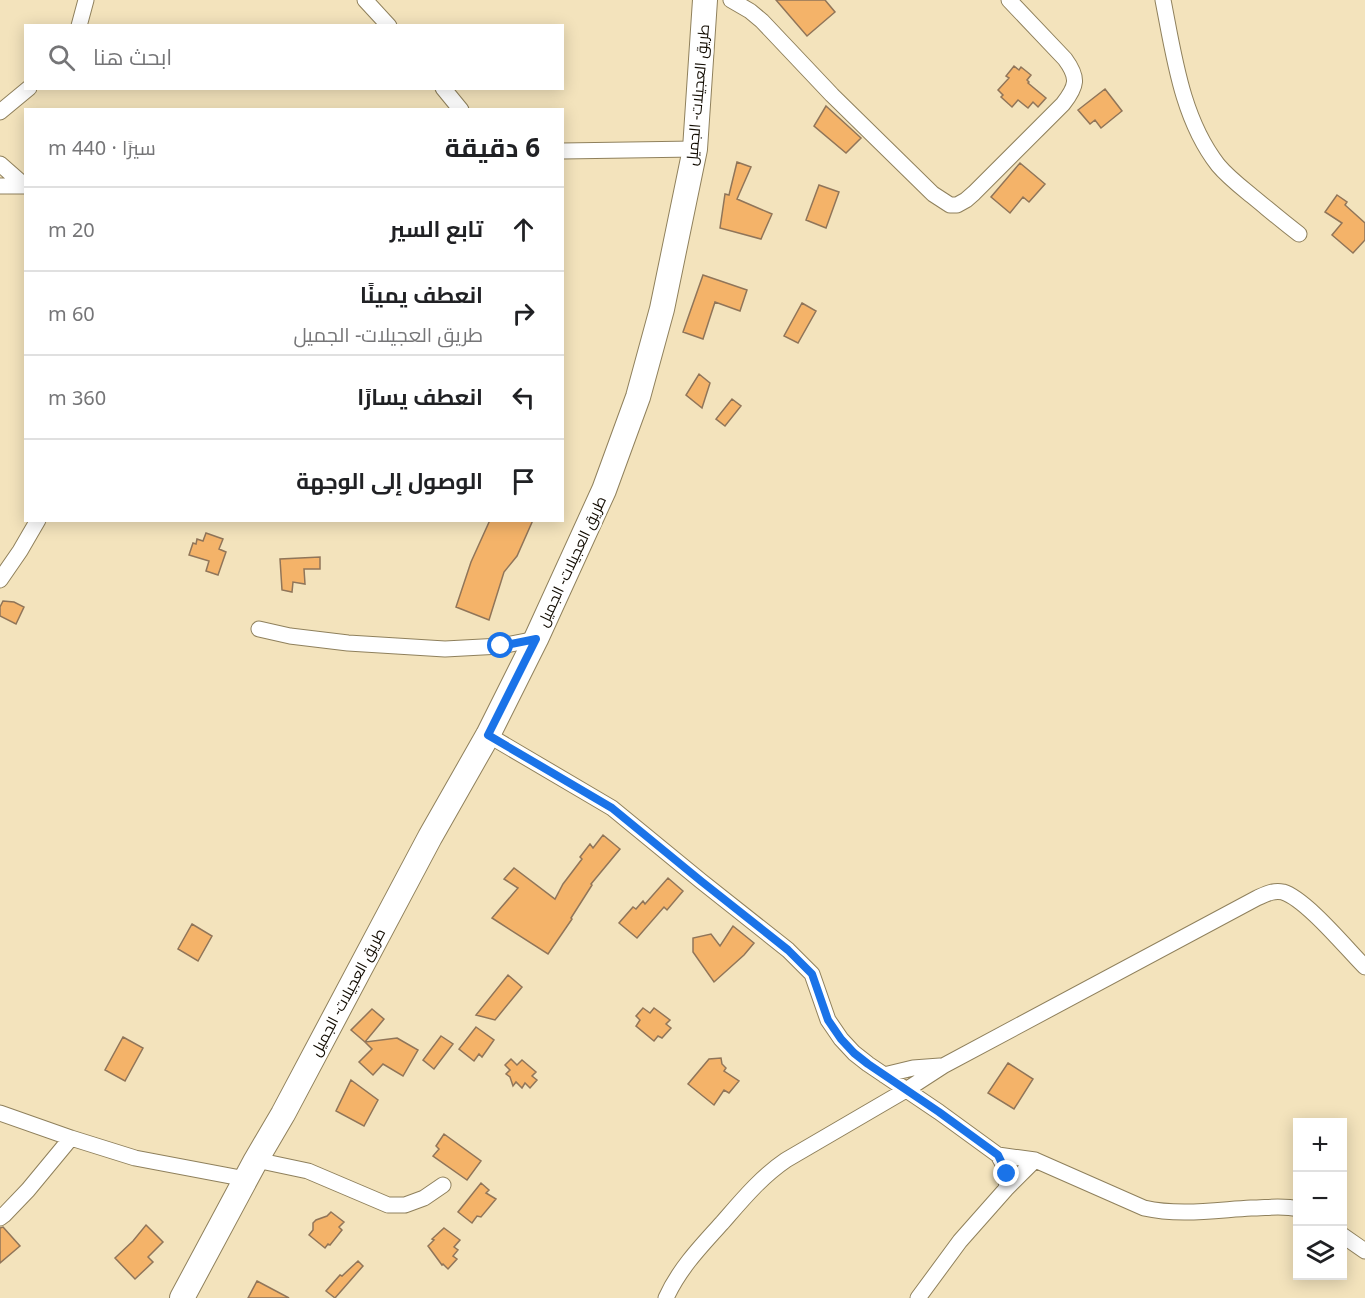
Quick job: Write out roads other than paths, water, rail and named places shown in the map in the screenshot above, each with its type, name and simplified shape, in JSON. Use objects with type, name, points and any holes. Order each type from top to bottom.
[{"type":"main road","name":"طريق العجيلات- الجميل","points":[[182,1298],[430,837],[488,735],[536,639],[604,490],[638,397],[662,309],[695,149],[705,0]]},
{"type":"street","points":[[80,24],[86,0]]},
{"type":"street","points":[[364,0],[387,24]]},
{"type":"street","points":[[731,0],[762,21],[933,194],[950,205],[957,205],[974,193],[1063,104],[1074,87],[1073,70],[1065,59],[1009,0]]},
{"type":"street","points":[[1163,0],[1185,97],[1207,149],[1232,179],[1299,234]]},
{"type":"street","points":[[0,112],[27,90]]},
{"type":"street","points":[[445,90],[459,108]]},
{"type":"street","points":[[564,151],[695,149]]},
{"type":"street","points":[[0,164],[24,185]]},
{"type":"street","points":[[0,186],[24,186]]},
{"type":"street","points":[[0,580],[37,522]]},
{"type":"street","points":[[259,629],[348,644],[445,650],[501,646],[536,639]]},
{"type":"street","points":[[488,735],[612,808],[788,950],[812,974],[824,1011],[834,1030],[854,1053],[998,1155],[1035,1160],[1144,1208],[1161,1212],[1270,1207],[1293,1209]]},
{"type":"street","points":[[666,1298],[673,1282],[688,1262],[765,1176],[786,1160],[943,1066],[1271,891],[1282,892],[1293,897],[1309,909],[1365,968]]},
{"type":"street","points":[[884,1075],[913,1068],[943,1066]]},
{"type":"street","points":[[0,1113],[135,1158],[251,1170],[277,1164],[308,1171],[387,1205],[405,1205],[424,1198],[443,1185]]},
{"type":"street","points":[[0,1218],[28,1190],[71,1138]]},
{"type":"street","points":[[998,1155],[1007,1174],[1006,1189]]},
{"type":"street","points":[[918,1298],[960,1241],[1035,1160]]},
{"type":"street","points":[[1347,1238],[1365,1251]]}]
